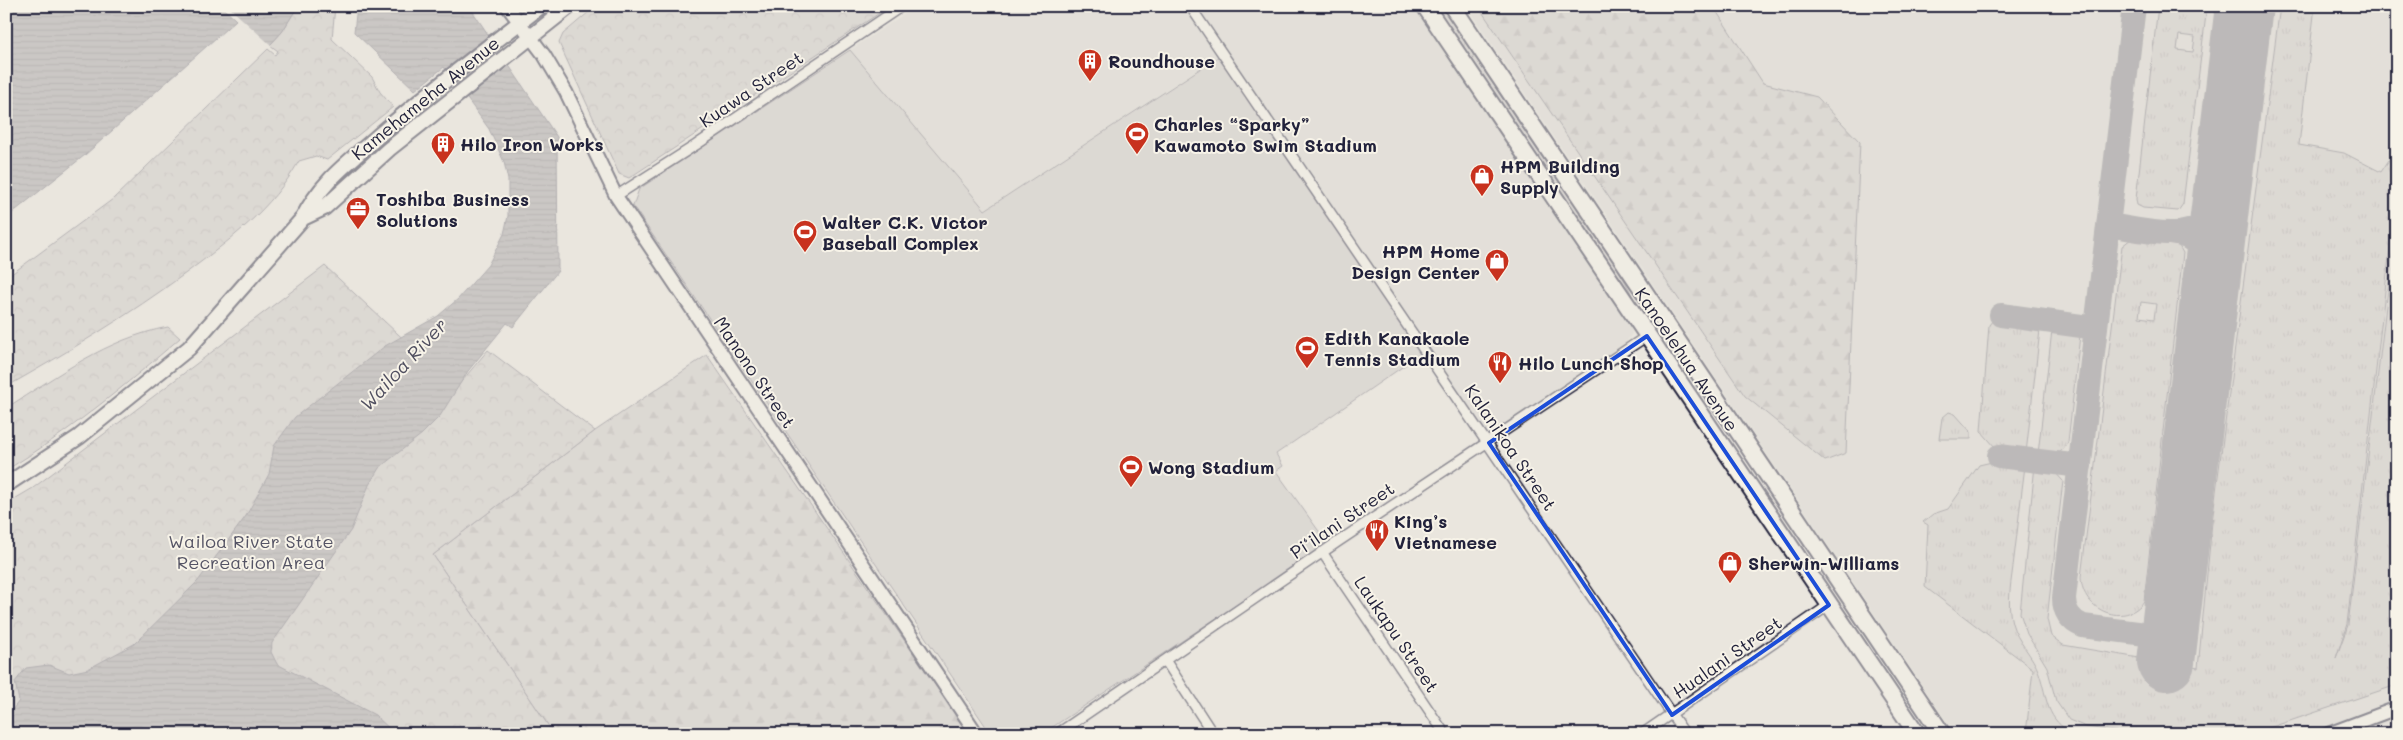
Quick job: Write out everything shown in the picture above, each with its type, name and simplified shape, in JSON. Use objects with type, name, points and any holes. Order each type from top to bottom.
[{"type":"highway","name":"Kanoelehua Avenue","points":[[1425,6],[1917,734]]},
{"type":"highway","name":"Kanoelehua Avenue","points":[[1452,6],[1942,734]]},
{"type":"highway","points":[[1638,283],[1648,321],[1647,336],[1660,338],[1681,348]]},
{"type":"main road","name":"Kamehameha Avenue","points":[[6,485],[79,437],[179,357],[215,321],[303,218],[313,198],[332,176],[445,79],[541,6]]},
{"type":"main road","name":"Kamehameha Avenue","points":[[303,218],[324,208],[388,148],[570,6]]},
{"type":"street","name":"Manono Street","points":[[507,6],[531,37],[573,105],[616,196],[976,734]]},
{"type":"street","name":"Kuawa Street","points":[[616,196],[696,145],[902,6]]},
{"type":"street","name":"Kalanikoa Street","points":[[1190,6],[1685,734]]},
{"type":"street","name":"Pi‘ilani Street","points":[[1057,734],[1322,552],[1647,336]]},
{"type":"street","name":"Laukapu Street","points":[[1322,552],[1445,734]]},
{"type":"street","name":"Hualani Street","points":[[1642,734],[1829,605]]},
{"type":"street","points":[[1165,660],[1213,734]]},
{"type":"street","points":[[2328,734],[2397,708]]},
{"type":"highlighted area","points":[[1647,336],[1829,605],[1672,715],[1489,443]]},
{"type":"shaded area","points":[[916,6],[1414,6],[1631,326],[1632,334],[1624,345],[1490,437],[1224,52],[984,210],[850,50]]},
{"type":"shaded area","points":[[1466,6],[2397,6],[2397,734],[1955,734]]},
{"type":"green space","points":[[298,6],[335,6],[332,39],[372,77],[380,92],[393,107],[327,160],[316,156],[299,161],[263,209],[234,236],[186,273],[98,333],[6,387],[6,278],[113,199],[268,49],[275,55],[278,51],[270,45],[282,32]]},
{"type":"green space","points":[[596,6],[890,6],[629,178],[619,174],[559,43],[563,34]]},
{"type":"green space","points":[[1435,6],[1442,6],[1520,125],[1605,248],[1635,301]]},
{"type":"green space","points":[[1478,6],[1713,6],[1763,83],[1817,97],[1860,142],[1846,453],[1825,461],[1745,396]]},
{"type":"green space","points":[[2158,6],[2207,6],[2183,204],[2178,211],[2143,208],[2137,205],[2136,199]],"holes":[[[2179,35],[2195,37],[2193,52],[2177,50]]]},
{"type":"green space","points":[[2280,6],[2315,6],[2299,145],[2344,153],[2381,172],[2395,151],[2397,133],[2397,186],[2347,624],[2336,658],[2348,625],[2397,213],[2397,685],[2251,734],[2135,734],[2086,727],[2069,720],[2056,701],[2047,667],[2027,634],[2020,613],[2035,465],[2053,470],[2063,481],[2047,619],[2051,636],[2063,645],[2198,668],[2212,522]]},
{"type":"green space","points":[[850,50],[985,210],[1221,55],[1421,354],[1276,454],[1283,466],[1276,471],[1328,544],[1042,734],[991,734],[633,206],[639,189]]},
{"type":"green space","points":[[2131,239],[2179,246],[2183,253],[2144,601],[2127,614],[2116,614],[2106,612],[2097,607],[2089,599],[2083,589],[2081,577],[2122,246]],"holes":[[[2141,302],[2156,304],[2154,319],[2139,317]]]},
{"type":"green space","name":"Wailoa River State Recreation Area","points":[[325,266],[456,388],[488,350],[595,431],[433,555],[554,734],[6,734],[6,504],[33,488]]},
{"type":"green space","points":[[1993,320],[2040,330],[2026,453],[1995,447],[1981,431],[1989,325]]},
{"type":"green space","points":[[168,327],[180,338],[74,425],[6,470],[6,408],[103,349],[124,340]]},
{"type":"green space","points":[[2052,330],[2080,335],[2068,442],[2056,454],[2048,455],[2038,454]]},
{"type":"green space","points":[[707,355],[969,734],[554,734],[433,555],[595,431]]},
{"type":"green space","points":[[1949,412],[1955,414],[1971,432],[1971,439],[1939,439],[1942,418]]},
{"type":"green space","points":[[1996,461],[2025,466],[2010,590],[2010,615],[2014,630],[2036,666],[2053,715],[2058,722],[2074,734],[2026,734],[2033,669],[1925,587],[1928,525],[1923,522],[1933,514],[1948,509],[1979,465]]},
{"type":"water","points":[[6,6],[221,6],[236,20],[85,155],[6,218]]},
{"type":"water","points":[[228,6],[298,6],[282,32],[270,45]]},
{"type":"water","name":"Wailoa River","points":[[357,6],[469,6],[557,137],[558,271],[513,327],[507,323],[468,371],[440,416],[422,434],[379,468],[369,485],[351,530],[272,643],[271,652],[277,664],[375,715],[395,734],[151,734],[143,727],[134,726],[116,734],[6,734],[6,718],[19,701],[15,682],[26,668],[49,665],[69,673],[88,669],[134,644],[198,581],[246,516],[269,474],[274,446],[295,417],[385,346],[438,316],[458,299],[488,265],[504,234],[508,216],[508,180],[504,162],[489,129],[444,67],[415,90],[354,32]]},
{"type":"pier","points":[[221,6],[228,6],[272,46],[269,47]]},
{"type":"taxiway","points":[[2134,6],[2064,598],[2065,607],[2069,615],[2083,626],[2169,637]]},
{"type":"taxiway","points":[[2109,225],[2165,233],[2193,230],[2204,224],[2213,214],[2222,189]]},
{"type":"taxiway","points":[[2179,234],[2193,241],[2203,251],[2211,280]]},
{"type":"taxiway","points":[[2001,315],[2096,328]]},
{"type":"taxiway","points":[[1999,456],[2080,466]]},
{"type":"runway","points":[[2166,662],[2244,6]]},
{"type":"place","name":"Roundhouse","points":[[1090,82]]},
{"type":"place","name":"Charles “Sparky” Kawamoto Swim Stadium","points":[[1137,155]]},
{"type":"place","name":"Hilo Iron Works","points":[[443,165]]},
{"type":"place","name":"HPM Building Supply","points":[[1482,197]]},
{"type":"place","name":"Toshiba Business Solutions","points":[[358,230]]},
{"type":"place","name":"Walter C.K. Victor Baseball Complex","points":[[805,253]]},
{"type":"place","name":"HPM Home Design Center","points":[[1497,282]]},
{"type":"place","name":"Edith Kanakaole Tennis Stadium","points":[[1307,369]]},
{"type":"place","name":"Hilo Lunch Shop","points":[[1500,384]]},
{"type":"place","name":"Wong Stadium","points":[[1131,488]]},
{"type":"place","name":"King’s Vietnamese","points":[[1377,552]]},
{"type":"place","name":"Sherwin-Williams","points":[[1730,584]]}]
